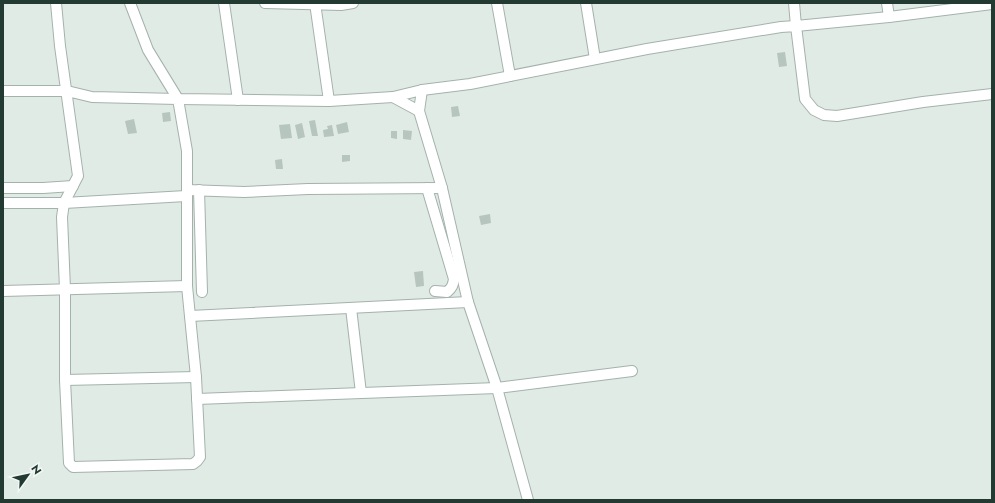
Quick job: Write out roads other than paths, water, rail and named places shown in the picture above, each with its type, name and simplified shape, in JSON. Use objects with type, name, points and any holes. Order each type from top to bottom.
[{"type":"street","points":[[56,3],[60,46],[78,176],[64,203],[62,217],[65,289],[65,380],[69,463],[73,467],[193,464],[200,457],[196,378],[187,286],[187,151],[178,99],[148,50],[130,3]]},
{"type":"street","points":[[224,3],[238,100]]},
{"type":"street","points":[[265,3],[341,5],[353,3]]},
{"type":"street","points":[[497,3],[510,76]]},
{"type":"street","points":[[586,3],[595,59]]},
{"type":"street","points":[[794,3],[805,99],[814,110],[824,115],[837,116],[922,102],[992,94]]},
{"type":"street","points":[[887,3],[889,17]]},
{"type":"street","points":[[315,4],[329,101]]},
{"type":"street","points":[[3,91],[67,91],[92,97],[238,100],[329,101],[393,97],[422,90],[470,84],[595,59],[757,31],[992,4]]},
{"type":"street","points":[[422,90],[419,111],[442,188],[468,302],[497,388],[528,500]]},
{"type":"street","points":[[393,97],[419,111]]},
{"type":"street","points":[[3,188],[73,186]]},
{"type":"street","points":[[427,188],[454,279],[454,284],[447,292],[435,291]]},
{"type":"street","points":[[3,203],[64,203],[187,193],[199,190],[244,192],[308,189],[442,188]]},
{"type":"street","points":[[199,190],[202,292]]},
{"type":"street","points":[[3,291],[187,286]]},
{"type":"street","points":[[190,316],[468,302]]},
{"type":"street","points":[[351,308],[361,393]]},
{"type":"street","points":[[197,399],[497,388],[632,371]]},
{"type":"street","points":[[65,380],[196,378]]}]
